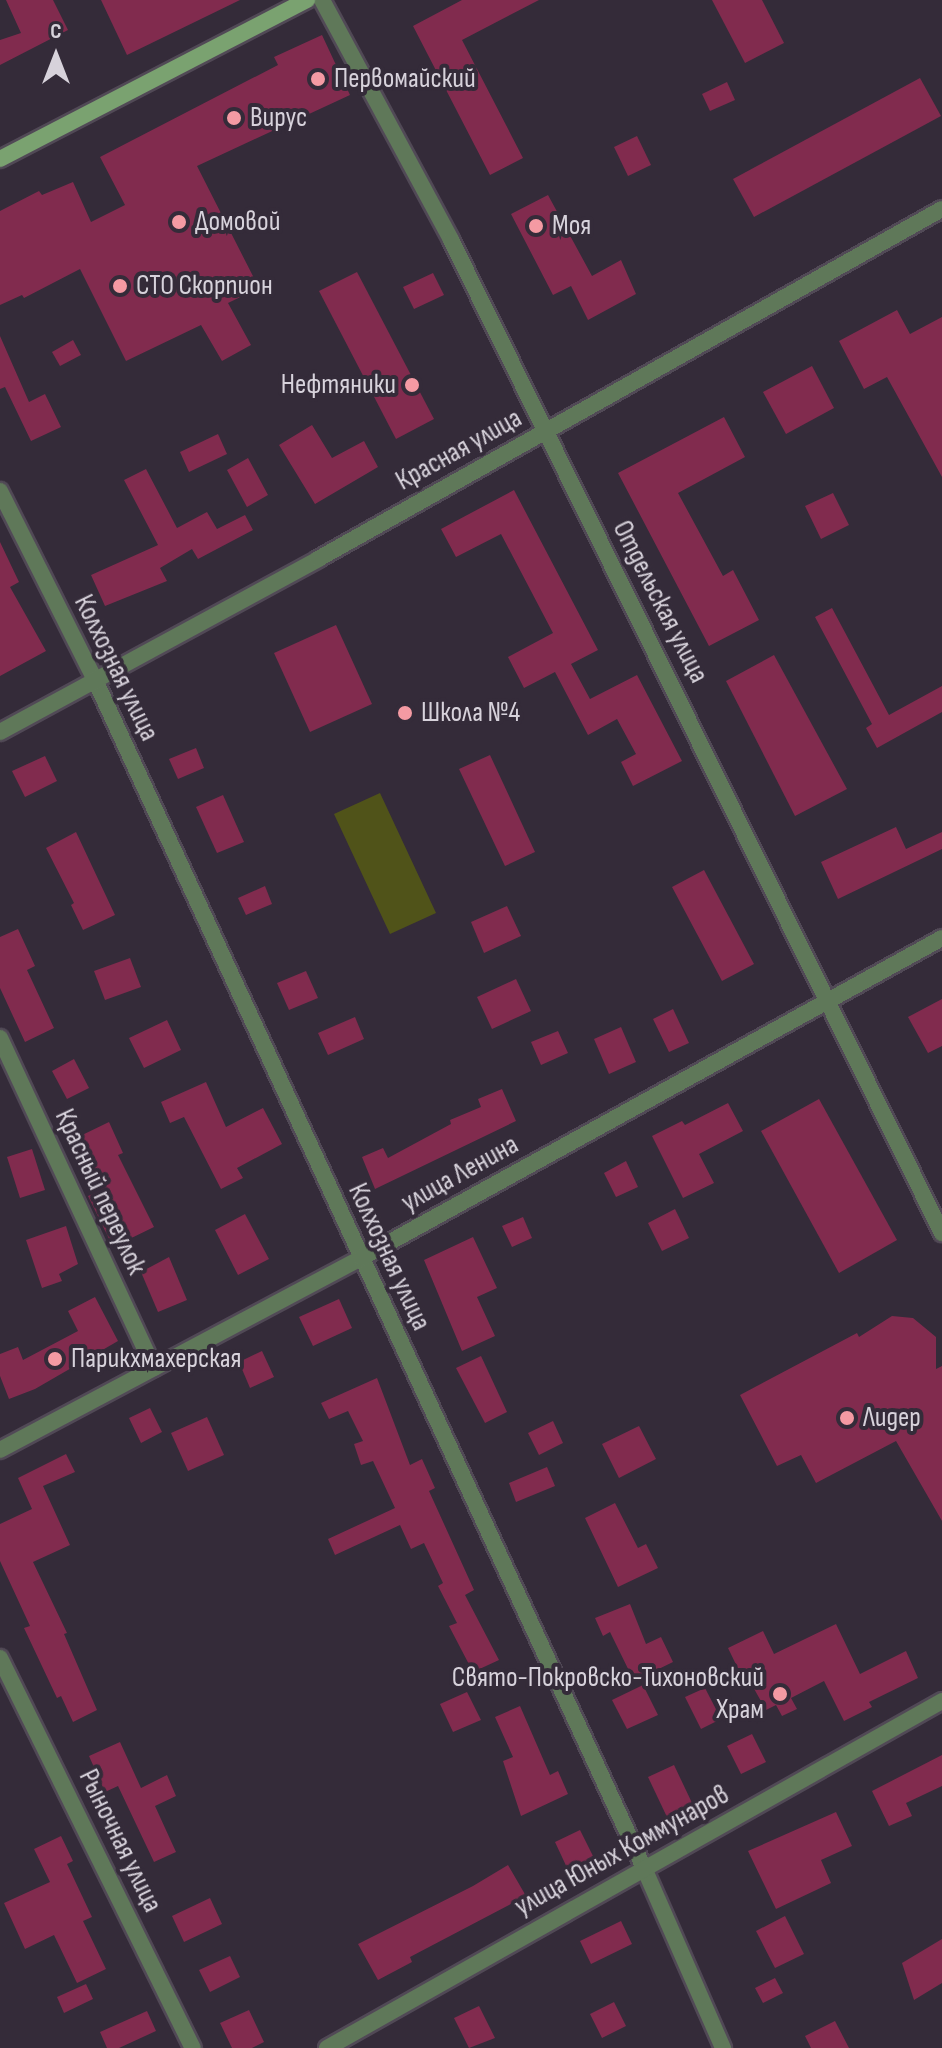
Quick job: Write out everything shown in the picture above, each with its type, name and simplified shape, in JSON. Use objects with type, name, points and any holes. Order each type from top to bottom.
[{"type":"main road","points":[[0,159],[307,0]]},
{"type":"street","name":"Отдельская улица","points":[[322,0],[451,240],[942,1233]]},
{"type":"street","name":"Красная улица","points":[[0,732],[942,209]]},
{"type":"street","name":"Колхозная улица","points":[[0,491],[95,680],[644,1868],[723,2048]]},
{"type":"street","name":"улица Ленина","points":[[0,1450],[361,1258],[942,938]]},
{"type":"street","name":"Красный переулок","points":[[0,1038],[154,1368]]},
{"type":"street","name":"Рыночная улица","points":[[0,1658],[193,2048]]},
{"type":"street","name":"улица Юных Коммунаров","points":[[327,2048],[942,1701]]},
{"type":"shaded area","points":[[380,793],[436,913],[390,934],[334,814]]},
{"type":"building","points":[[6,0],[53,0],[68,30],[0,65],[0,40],[21,33]]},
{"type":"building","points":[[101,0],[240,0],[127,55]]},
{"type":"building","points":[[462,0],[539,0],[462,40],[523,158],[490,175],[413,26]]},
{"type":"building","points":[[712,0],[762,0],[784,43],[745,63]]},
{"type":"building","points":[[322,35],[350,95],[197,166],[259,288],[228,303],[251,345],[222,361],[201,325],[126,361],[80,269],[24,298],[22,295],[0,305],[0,211],[39,191],[42,195],[73,182],[91,222],[125,205],[100,157],[278,65],[274,57]]},
{"type":"building","points":[[920,78],[941,116],[754,217],[733,179]]},
{"type":"building","points":[[727,82],[735,100],[710,111],[702,94]]},
{"type":"building","points":[[637,136],[651,165],[628,176],[614,147]]},
{"type":"building","points":[[548,195],[592,276],[621,260],[636,294],[588,320],[571,286],[553,295],[511,214]]},
{"type":"building","points":[[357,272],[434,419],[396,439],[319,291]]},
{"type":"building","points":[[433,273],[444,295],[414,309],[403,287]]},
{"type":"building","points":[[897,310],[910,334],[942,317],[942,477],[887,377],[864,389],[839,341]]},
{"type":"building","points":[[0,336],[29,402],[45,394],[61,427],[31,441],[5,387],[0,389]]},
{"type":"building","points":[[73,340],[81,355],[60,366],[52,352]]},
{"type":"building","points":[[812,366],[834,408],[786,434],[763,392]]},
{"type":"building","points":[[724,417],[745,457],[678,493],[723,576],[733,570],[759,620],[709,646],[618,473]]},
{"type":"building","points":[[312,425],[332,458],[364,441],[378,467],[315,504],[279,445]]},
{"type":"building","points":[[218,434],[227,454],[189,472],[180,452]]},
{"type":"building","points":[[248,458],[268,495],[247,507],[227,470]]},
{"type":"building","points":[[146,469],[177,528],[207,512],[217,529],[245,515],[253,530],[198,559],[192,549],[160,568],[167,581],[105,606],[91,575],[158,545],[124,480]]},
{"type":"building","points":[[514,490],[598,650],[571,664],[590,699],[637,675],[682,761],[633,786],[621,762],[636,754],[617,719],[588,735],[555,672],[524,688],[508,657],[553,633],[501,534],[456,557],[441,529]]},
{"type":"building","points":[[833,493],[849,525],[821,539],[805,506]]},
{"type":"building","points":[[0,542],[19,582],[10,587],[46,651],[0,676]]},
{"type":"building","points":[[832,608],[889,715],[942,686],[942,712],[877,748],[866,728],[872,724],[815,617]]},
{"type":"building","points":[[336,625],[372,704],[310,732],[274,653]]},
{"type":"building","points":[[774,655],[847,789],[795,816],[726,681]]},
{"type":"building","points":[[196,748],[204,768],[178,779],[169,759]]},
{"type":"building","points":[[490,755],[535,852],[505,866],[459,769]]},
{"type":"building","points":[[45,756],[57,781],[25,797],[12,771]]},
{"type":"building","points":[[223,795],[244,842],[217,853],[196,807]]},
{"type":"building","points":[[896,827],[906,849],[942,832],[942,849],[838,899],[821,862]]},
{"type":"building","points":[[76,832],[115,915],[83,930],[71,905],[74,903],[46,848]]},
{"type":"building","points":[[704,870],[754,964],[722,981],[672,887]]},
{"type":"building","points":[[265,886],[272,904],[246,915],[238,898]]},
{"type":"building","points":[[507,906],[521,936],[484,953],[471,922]]},
{"type":"building","points":[[18,929],[35,966],[27,970],[54,1028],[25,1042],[0,988],[0,937]]},
{"type":"building","points":[[130,958],[141,987],[105,1000],[94,971]]},
{"type":"building","points":[[306,971],[318,998],[289,1010],[277,983]]},
{"type":"building","points":[[516,979],[531,1011],[492,1029],[477,997]]},
{"type":"building","points":[[942,999],[942,1046],[928,1053],[908,1017]]},
{"type":"building","points":[[673,1009],[689,1043],[669,1052],[653,1019]]},
{"type":"building","points":[[355,1017],[364,1039],[328,1055],[318,1033]]},
{"type":"building","points":[[167,1020],[181,1050],[144,1068],[129,1038]]},
{"type":"building","points":[[621,1027],[636,1062],[609,1074],[594,1039]]},
{"type":"building","points":[[558,1031],[568,1053],[541,1065],[531,1042]]},
{"type":"building","points":[[74,1059],[89,1088],[67,1099],[52,1071]]},
{"type":"building","points":[[206,1082],[226,1127],[263,1108],[282,1144],[237,1168],[243,1178],[221,1189],[184,1117],[170,1123],[161,1102]]},
{"type":"building","points":[[502,1089],[516,1121],[375,1189],[362,1157],[383,1148],[388,1158],[451,1124],[450,1120],[481,1107],[478,1099]]},
{"type":"building","points":[[819,1099],[897,1240],[839,1273],[761,1131]]},
{"type":"building","points":[[728,1103],[743,1131],[699,1154],[714,1183],[683,1198],[652,1136],[682,1121],[685,1125]]},
{"type":"building","points":[[109,1122],[123,1153],[118,1155],[154,1227],[113,1247],[88,1196],[101,1190],[76,1138]]},
{"type":"building","points":[[32,1149],[45,1190],[20,1198],[7,1157]]},
{"type":"building","points":[[626,1161],[638,1187],[616,1197],[604,1173]]},
{"type":"building","points":[[675,1209],[689,1238],[662,1251],[648,1223]]},
{"type":"building","points":[[245,1214],[269,1259],[238,1275],[215,1230]]},
{"type":"building","points":[[523,1217],[532,1238],[512,1247],[502,1226]]},
{"type":"building","points":[[66,1226],[78,1264],[59,1274],[62,1281],[42,1288],[26,1240]]},
{"type":"building","points":[[473,1237],[497,1288],[477,1297],[495,1336],[462,1351],[424,1260]]},
{"type":"building","points":[[169,1257],[187,1300],[158,1312],[141,1272]]},
{"type":"building","points":[[95,1297],[118,1341],[35,1389],[9,1399],[0,1376],[0,1354],[18,1347],[23,1360],[78,1331],[68,1311]]},
{"type":"building","points":[[339,1299],[352,1328],[313,1346],[299,1317]]},
{"type":"building","name":"Лидер","points":[[892,1316],[913,1318],[936,1337],[936,1369],[942,1366],[942,1521],[896,1441],[816,1483],[801,1455],[777,1466],[740,1395],[857,1333],[859,1337]]},
{"type":"building","points":[[262,1351],[274,1377],[250,1388],[239,1362]]},
{"type":"building","points":[[481,1356],[507,1412],[485,1423],[456,1368]]},
{"type":"building","points":[[377,1378],[410,1465],[422,1459],[435,1488],[429,1491],[474,1590],[465,1595],[499,1660],[473,1672],[449,1626],[457,1623],[438,1586],[443,1583],[424,1543],[411,1549],[400,1525],[335,1555],[328,1539],[395,1508],[373,1461],[361,1465],[354,1444],[363,1441],[348,1411],[329,1419],[321,1403]]},
{"type":"building","points":[[150,1408],[162,1432],[141,1443],[129,1418]]},
{"type":"building","points":[[207,1417],[224,1455],[188,1471],[171,1433]]},
{"type":"building","points":[[553,1421],[563,1443],[539,1455],[528,1433]]},
{"type":"building","points":[[639,1426],[656,1459],[619,1478],[602,1444]]},
{"type":"building","points":[[66,1454],[75,1472],[43,1486],[70,1545],[33,1562],[67,1633],[64,1634],[97,1710],[73,1722],[61,1696],[57,1698],[24,1628],[30,1626],[0,1561],[0,1524],[32,1509],[18,1478]]},
{"type":"building","points":[[547,1467],[555,1486],[516,1502],[509,1483]]},
{"type":"building","points":[[615,1503],[638,1548],[646,1544],[658,1568],[618,1587],[585,1518]]},
{"type":"building","points":[[630,1604],[646,1644],[661,1637],[673,1662],[634,1681],[610,1632],[603,1636],[595,1618]]},
{"type":"building","points":[[836,1624],[860,1674],[906,1651],[918,1678],[869,1702],[872,1707],[844,1721],[824,1681],[791,1698],[797,1709],[782,1716],[776,1705],[766,1710],[748,1678],[744,1681],[728,1648],[763,1631],[774,1654]]},
{"type":"building","points":[[643,1685],[658,1715],[627,1729],[612,1700]]},
{"type":"building","points":[[705,1688],[721,1719],[701,1729],[685,1697]]},
{"type":"building","points":[[467,1692],[481,1720],[453,1732],[440,1704]]},
{"type":"building","points":[[520,1706],[550,1775],[558,1771],[568,1794],[521,1816],[503,1761],[513,1757],[495,1717]]},
{"type":"building","points":[[752,1734],[766,1762],[741,1774],[727,1746]]},
{"type":"building","points":[[120,1742],[141,1788],[167,1775],[176,1796],[155,1806],[176,1852],[154,1862],[118,1786],[105,1792],[89,1756]]},
{"type":"building","points":[[942,1755],[942,1786],[906,1803],[912,1816],[889,1826],[872,1791]]},
{"type":"building","points":[[674,1765],[693,1805],[667,1817],[648,1777]]},
{"type":"building","points":[[836,1812],[852,1846],[821,1860],[831,1883],[776,1909],[748,1851]]},
{"type":"building","points":[[580,1830],[595,1860],[569,1872],[555,1842]]},
{"type":"building","points":[[61,1836],[73,1861],[67,1864],[92,1917],[83,1921],[106,1969],[77,1983],[54,1935],[25,1949],[4,1903],[50,1882],[34,1849]]},
{"type":"building","points":[[508,1865],[526,1896],[410,1957],[412,1962],[378,1980],[358,1944]]},
{"type":"building","points":[[210,1898],[222,1924],[184,1942],[172,1916]]},
{"type":"building","points":[[785,1916],[804,1954],[775,1968],[756,1931]]},
{"type":"building","points":[[621,1921],[632,1944],[591,1964],[580,1941]]},
{"type":"building","points":[[942,1939],[942,1983],[914,2000],[902,1963]]},
{"type":"building","points":[[230,1956],[240,1977],[210,1992],[199,1970]]},
{"type":"building","points":[[775,1978],[783,1993],[763,2003],[755,1988]]},
{"type":"building","points":[[86,1984],[93,1999],[64,2013],[57,1997]]},
{"type":"building","points":[[614,2002],[626,2026],[602,2038],[590,2014]]},
{"type":"building","points":[[479,2006],[495,2038],[469,2048],[454,2018]]},
{"type":"building","points":[[249,2010],[264,2042],[252,2048],[232,2048],[220,2023]]},
{"type":"building","points":[[147,2011],[156,2031],[119,2048],[107,2048],[100,2032]]},
{"type":"building","points":[[835,2021],[849,2048],[811,2048],[805,2036]]},
{"type":"place","name":"Первомайский","points":[[318,79]]},
{"type":"place","name":"Вирус","points":[[234,118]]},
{"type":"place","name":"Домовой","points":[[179,222]]},
{"type":"place","name":"Моя","points":[[536,226]]},
{"type":"place","name":"СТО Скорпион","points":[[120,286]]},
{"type":"place","name":"Нефтяники","points":[[412,385]]},
{"type":"place","name":"Школа №4","points":[[405,713]]},
{"type":"place","name":"Парикхмахерская","points":[[55,1359]]},
{"type":"place","name":"Лидер","points":[[847,1418]]},
{"type":"place","name":"Свято-Покровско-Тихоновский Храм","points":[[780,1694]]}]
